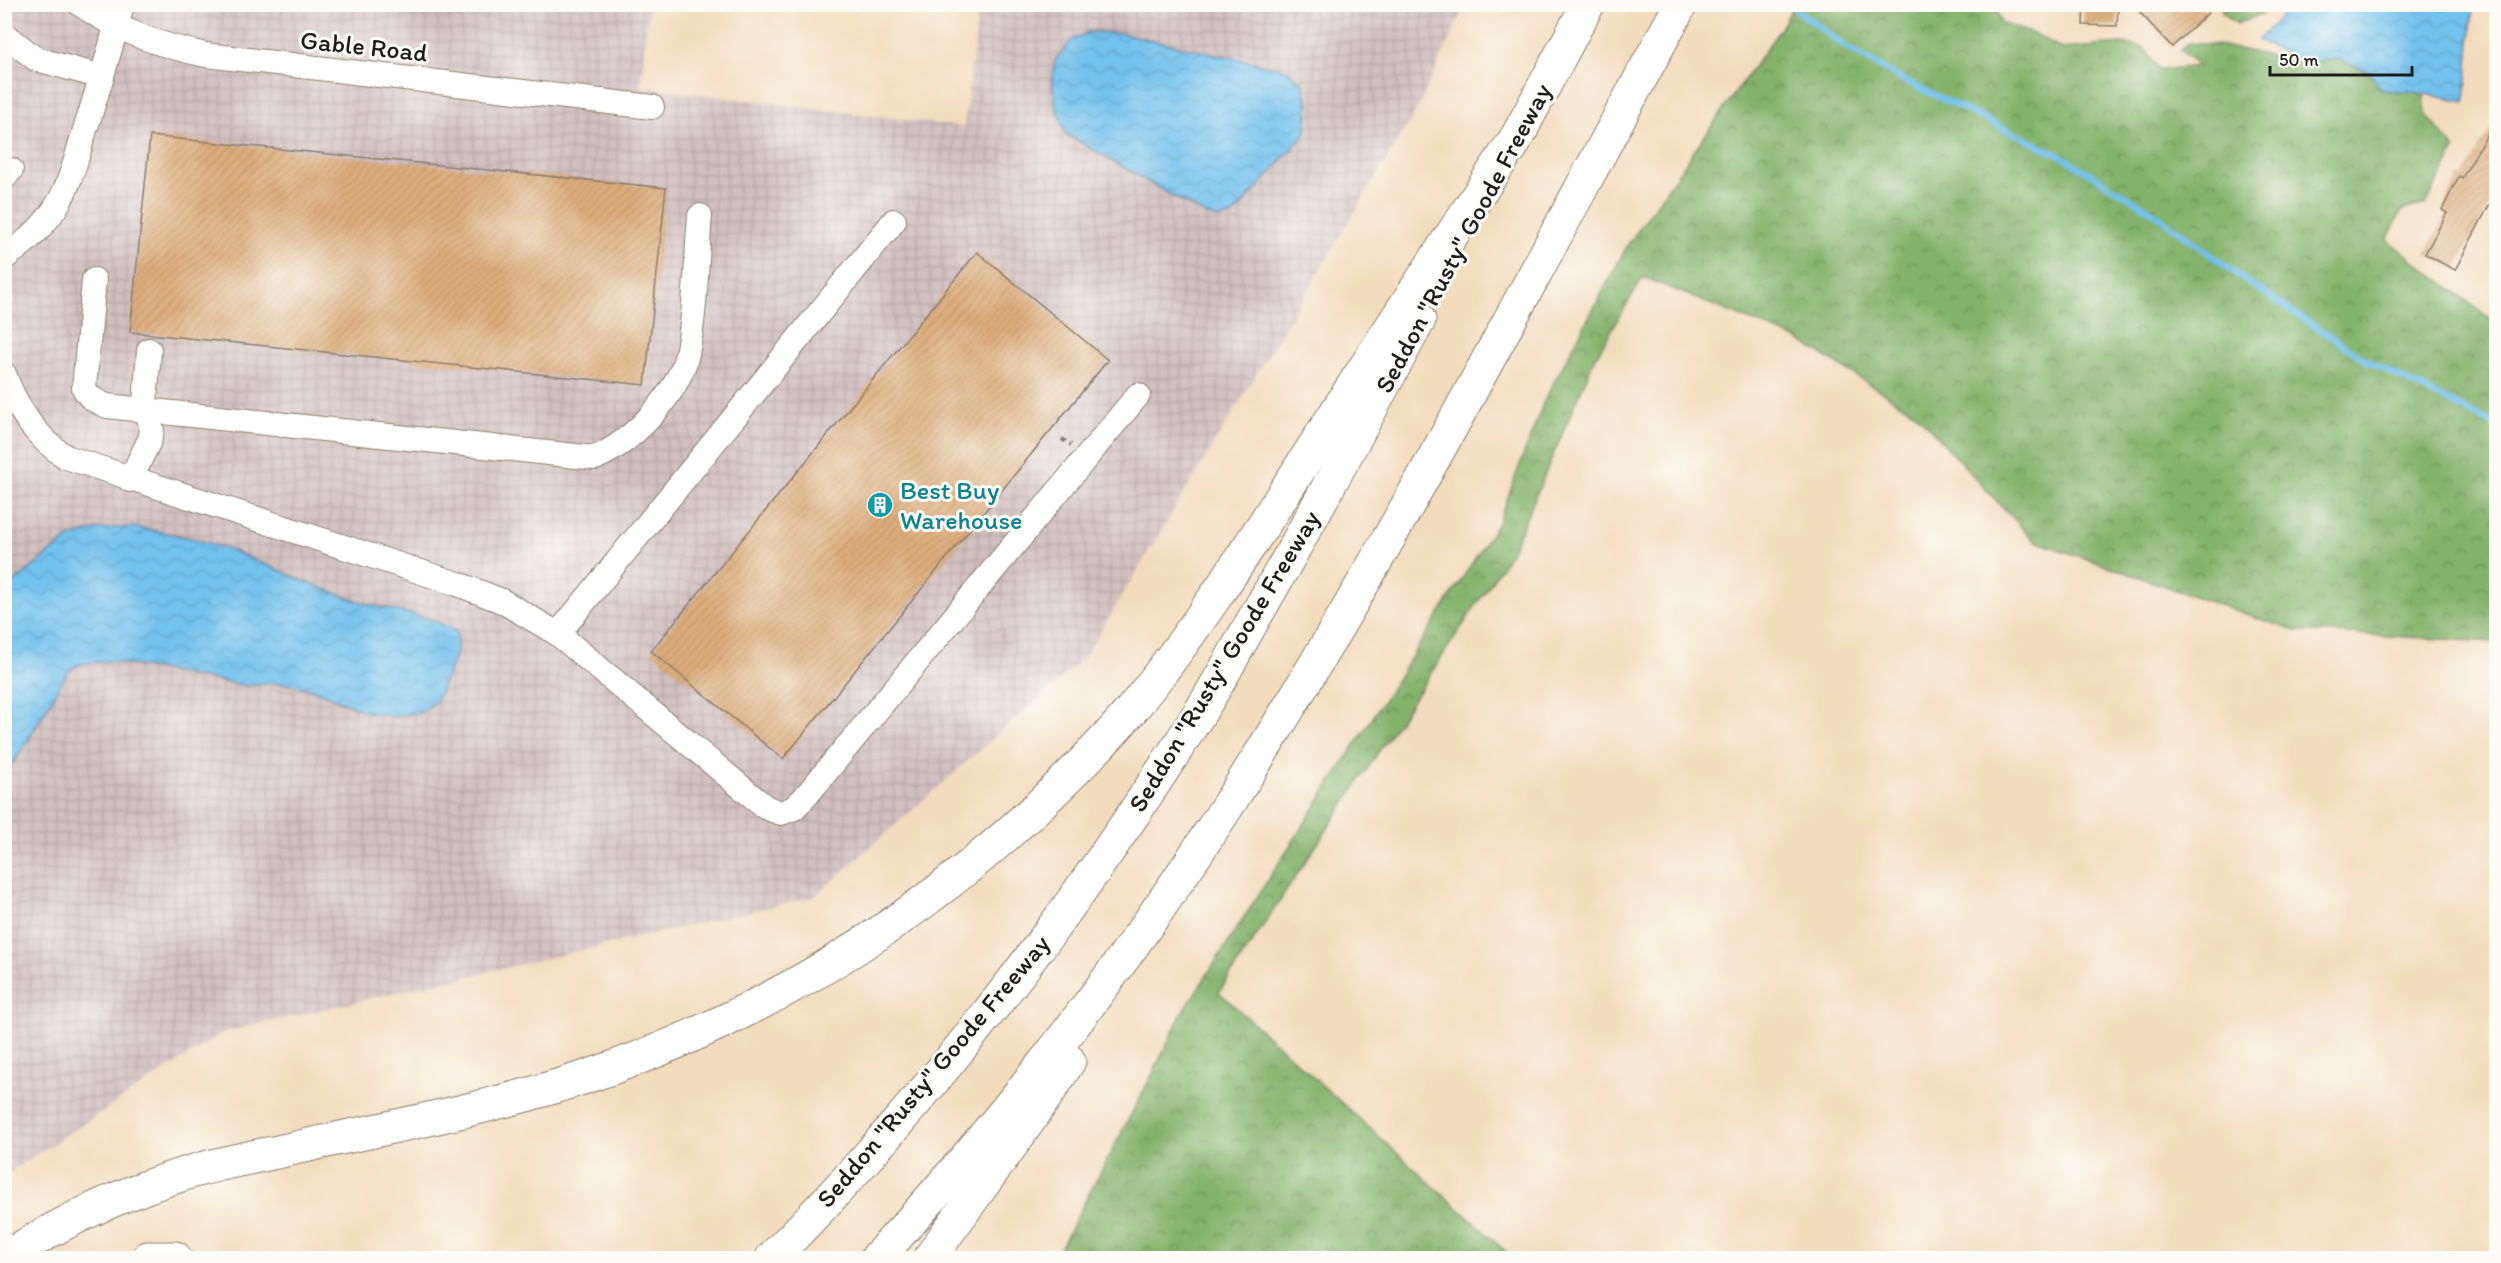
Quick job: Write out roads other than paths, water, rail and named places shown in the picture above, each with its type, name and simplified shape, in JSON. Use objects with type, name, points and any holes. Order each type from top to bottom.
[{"type":"highway","name":"Seddon \"Rusty\" Goode Freeway","points":[[772,1258],[897,1123],[1001,998],[1106,854],[1198,715],[1297,545],[1588,4]]},
{"type":"highway","points":[[930,1258],[995,1165],[1038,1111],[1290,706],[1427,472],[1681,4]]},
{"type":"highway","points":[[5,1258],[71,1218],[142,1188],[198,1170],[528,1095],[607,1070],[674,1043],[757,1005],[834,962],[908,915],[976,863],[1016,828],[1082,764],[1128,714],[1193,627],[1267,519],[1522,129]]},
{"type":"highway","points":[[878,1258],[932,1200],[1052,1053],[1116,970],[1229,804]]},
{"type":"highway","points":[[148,1258],[175,1258]]},
{"type":"street","name":"Gable Road","points":[[80,4],[119,16],[135,37],[206,56],[652,107]]},
{"type":"street","points":[[4,258],[21,247],[58,203],[71,174],[119,16]]},
{"type":"street","points":[[4,34],[36,59],[102,77]]},
{"type":"street","points":[[94,280],[84,388],[88,395],[107,406],[595,458],[624,442],[639,428],[680,376],[687,355],[690,333],[700,216]]},
{"type":"street","points":[[558,634],[894,221]]},
{"type":"street","points":[[130,480],[152,430],[144,395],[149,350]]},
{"type":"street","points":[[4,374],[21,412],[50,447],[66,457],[130,480],[458,584],[501,601],[558,634],[765,807],[781,813],[794,808],[806,796],[1138,395]]},
{"type":"water","points":[[2292,5],[2473,5],[2465,102],[2409,91],[2381,90],[2370,72],[2337,59],[2302,62],[2258,40]]},
{"type":"water","points":[[1088,32],[1120,33],[1288,70],[1303,84],[1308,102],[1306,133],[1233,215],[1219,219],[1207,216],[1066,134],[1056,107],[1052,81],[1055,60],[1072,40]]},
{"type":"water","points":[[133,527],[222,547],[326,590],[423,617],[457,632],[457,651],[436,701],[421,712],[395,717],[364,711],[311,689],[282,683],[247,686],[111,661],[80,664],[67,673],[26,744],[5,774],[5,589],[69,538],[98,529]]},
{"type":"waterway","points":[[1789,4],[1844,46],[1903,80],[2061,156],[2150,210],[2250,284],[2371,363],[2496,425]]},
{"type":"place","name":"Best Buy Warehouse","points":[[880,505]]}]
